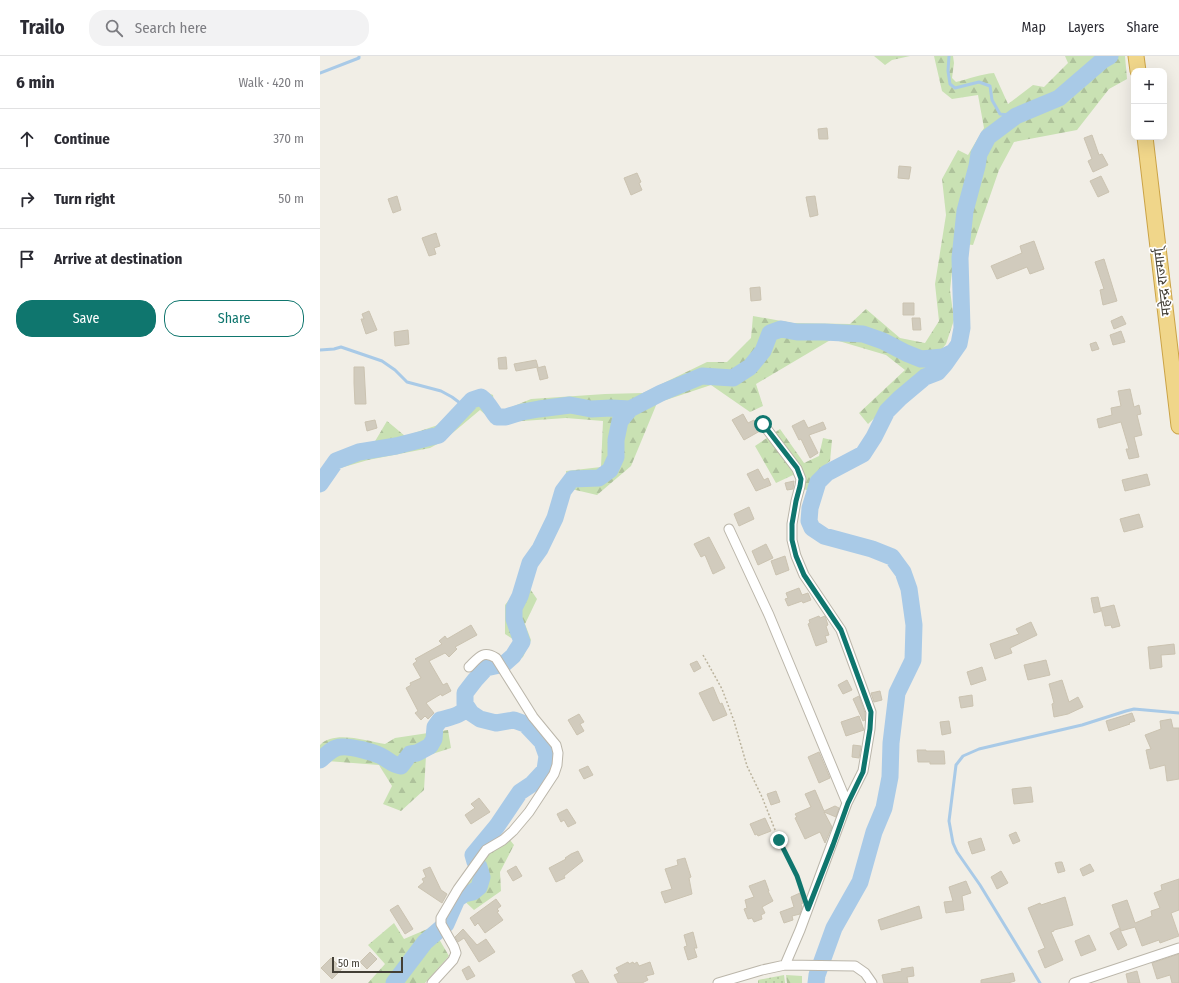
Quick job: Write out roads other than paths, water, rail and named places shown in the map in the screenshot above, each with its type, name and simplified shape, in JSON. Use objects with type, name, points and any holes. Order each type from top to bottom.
[{"type":"highway","name":"महेन्द्र राज्मार्ग्","points":[[1145,140],[1179,426]]},
{"type":"street","points":[[763,424],[797,468],[801,479],[792,530],[792,540],[796,556],[804,575],[841,630],[871,712],[870,729],[863,772],[848,803],[792,952],[785,966]]},
{"type":"street","points":[[729,529],[769,614],[848,803]]},
{"type":"street","points":[[432,983],[453,960],[456,953],[443,927],[441,918],[458,889],[486,850],[503,840],[513,831],[529,812],[554,774],[557,765],[558,753],[556,745],[533,717],[498,660],[490,654],[482,655],[469,667]]},
{"type":"street","points":[[1074,983],[1179,948]]},
{"type":"street","points":[[718,983],[762,970],[785,966],[855,966],[865,972],[872,983]]},
{"type":"waterway","points":[[320,73],[359,58],[359,56]]},
{"type":"waterway","points":[[949,56],[948,71],[950,84],[955,88],[979,82],[990,86],[992,100],[1000,114],[1016,116]]},
{"type":"waterway","points":[[816,983],[817,975],[834,928],[860,882],[874,832],[884,808],[890,777],[891,743],[897,693],[913,660],[914,625],[909,589],[903,572],[892,557],[872,549],[824,536],[812,528],[809,521],[810,508],[818,482],[827,473],[863,454],[874,437],[887,411],[925,377],[938,372],[959,344],[962,328],[960,258],[965,211],[979,154],[988,137],[1016,116],[1059,98],[1103,60],[1110,56]]},
{"type":"waterway","points":[[475,862],[473,855],[497,826],[520,792],[532,784],[545,770],[547,756],[542,742],[525,724],[514,720],[496,723],[480,719],[471,713],[465,704],[465,693],[486,668],[504,664],[513,656],[522,642],[514,619],[514,608],[520,596],[530,563],[540,549],[555,518],[563,491],[572,479],[599,478],[610,470],[616,457],[616,440],[620,421],[630,409],[661,393],[702,376],[733,378],[750,367],[763,351],[770,333],[781,329],[797,332],[863,334],[883,341],[921,359],[943,357],[951,353]]},
{"type":"waterway","points":[[320,350],[341,347],[382,361],[395,370],[407,382],[441,391],[460,403],[468,405]]},
{"type":"waterway","points":[[320,484],[336,461],[359,452],[396,446],[439,435],[472,400],[481,397],[497,417],[506,417],[522,412],[570,405],[591,409],[630,409]]},
{"type":"waterway","points":[[320,760],[335,748],[345,747],[356,748],[373,753],[395,765],[401,766],[410,754],[417,753],[430,746],[434,739],[435,727],[440,720],[458,714],[467,707]]},
{"type":"waterway","points":[[1040,983],[980,885],[957,852],[953,843],[949,821],[956,765],[963,756],[979,749],[1082,725],[1134,709],[1179,713]]},
{"type":"waterway","points":[[394,983],[425,942],[446,924],[457,899],[464,894],[473,892],[479,887],[482,877],[479,867]]}]
